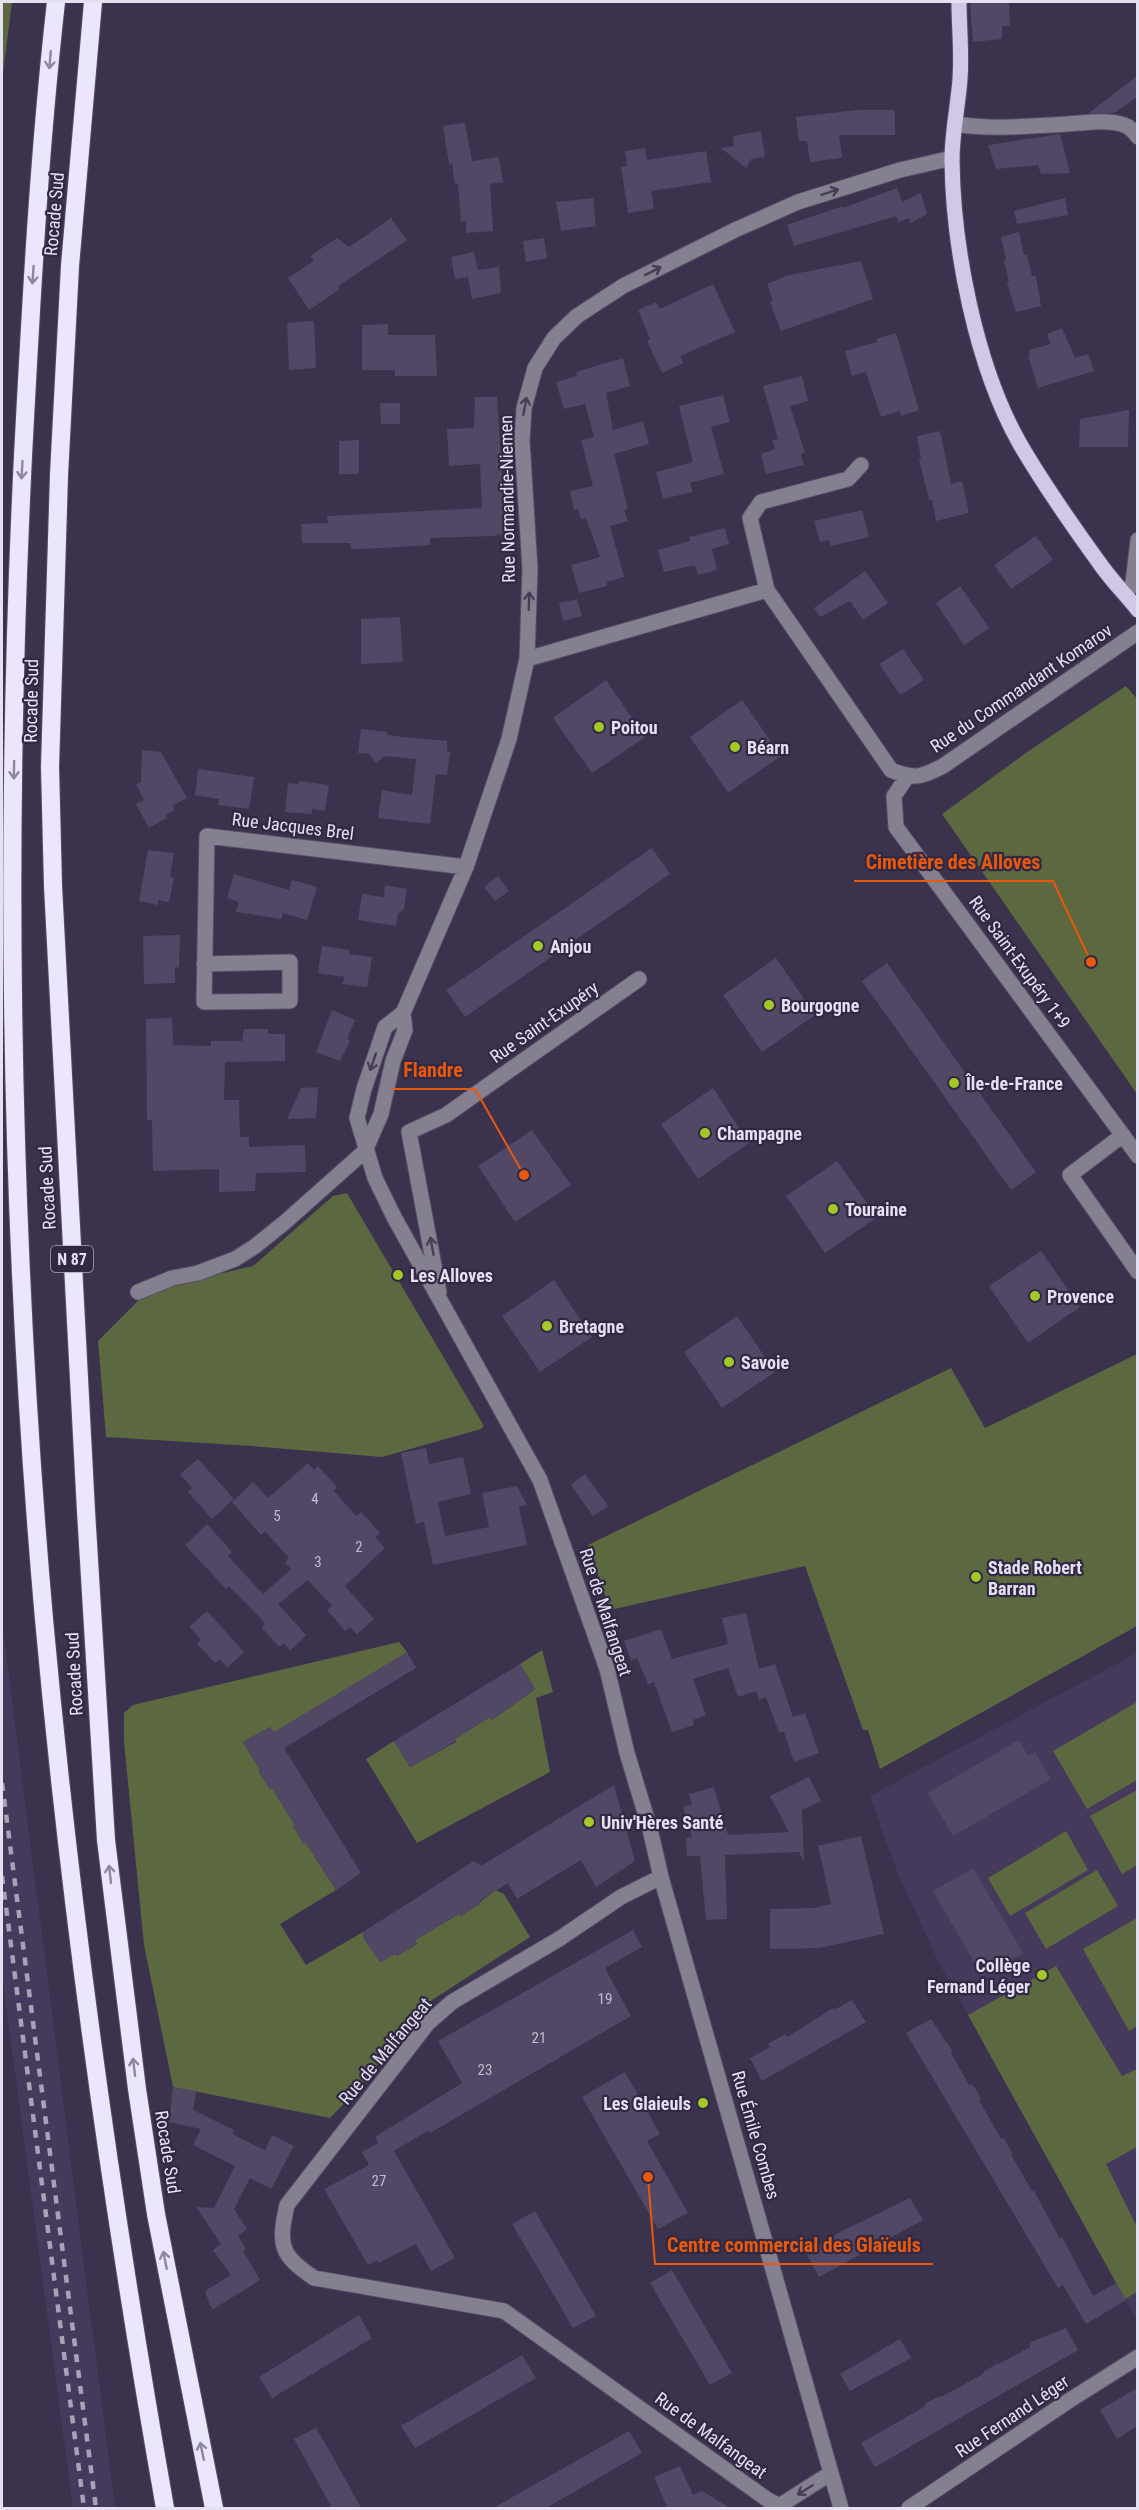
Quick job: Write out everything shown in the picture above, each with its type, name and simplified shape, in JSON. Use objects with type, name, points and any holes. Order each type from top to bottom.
[{"type":"highway","name":"Rocade Sud","points":[[56,2],[30,321],[15,676],[13,899],[15,1103],[24,1312],[44,1616],[74,1911],[117,2225],[165,2508]]},
{"type":"highway","name":"Rocade Sud","points":[[93,2],[70,267],[59,475],[51,746],[52,886],[106,1840],[136,2089],[156,2214],[214,2508]]},
{"type":"main road","points":[[959,2],[960,75],[952,158],[962,256],[972,313],[985,363],[1019,443],[1105,571],[1137,610]]},
{"type":"street","points":[[955,124],[973,127],[1104,122],[1135,128]]},
{"type":"street","name":"Rue Normandie-Niemen","points":[[365,1151],[357,1118],[364,1089],[386,1027],[403,1013],[466,867],[509,739],[527,659],[530,569],[522,441],[524,408],[535,368],[554,339],[577,316],[622,286],[735,230],[798,202],[900,170],[952,158]]},
{"type":"street","points":[[861,465],[848,479],[761,502],[750,518],[767,590],[891,770],[907,777]]},
{"type":"street","points":[[1126,594],[1133,583],[1137,540]]},
{"type":"street","points":[[527,659],[767,590]]},
{"type":"street","name":"Rue du Commandant Komarov","points":[[907,777],[924,776],[943,766],[1137,632]]},
{"type":"street","name":"Rue Saint-Exupéry 1+9","points":[[907,777],[894,796],[896,827],[1137,1156]]},
{"type":"street","name":"Rue Jacques Brel","points":[[204,964],[290,962],[290,1001],[204,1002],[204,964],[207,836],[466,867]]},
{"type":"street","name":"Rue Saint-Exupéry","points":[[409,1132],[446,1115],[639,979]]},
{"type":"street","name":"Rue Normandie-Niemen","points":[[365,1151],[381,1114],[393,1061],[405,1029],[403,1013]]},
{"type":"street","name":"Rue de Malfangeat","points":[[409,1132],[441,1304]]},
{"type":"street","points":[[1123,1135],[1070,1175],[1137,1272]]},
{"type":"street","points":[[138,1292],[164,1281],[198,1273],[235,1259],[284,1223],[365,1151]]},
{"type":"street","name":"Rue de Malfangeat","points":[[365,1151],[379,1188],[540,1480],[607,1669],[627,1754],[651,1829],[662,1877],[621,1897],[559,1939],[452,2002],[428,2023],[287,2205],[282,2226],[283,2245],[292,2263],[314,2278],[504,2311],[782,2507],[831,2473]]},
{"type":"street","name":"Rue Émile Combes","points":[[662,1877],[841,2508]]},
{"type":"street","name":"Rue Fernand Léger","points":[[909,2508],[1137,2357]]},
{"type":"shaded area","points":[[2,1621],[115,2508],[73,2508],[2,1975]]},
{"type":"shaded area","name":"Collège Fernand Léger","points":[[1137,1653],[1138,2314],[1135,2316],[939,1963],[896,1869],[870,1796]]},
{"type":"green space","points":[[2,2],[12,2],[2,81]]},
{"type":"green space","points":[[1126,686],[1138,700],[1137,1094],[942,814],[1030,750]]},
{"type":"green space","points":[[347,1193],[484,1426],[481,1429],[382,1457],[106,1437],[98,1341],[142,1297],[180,1283],[253,1266],[333,1196]]},
{"type":"green space","points":[[1137,1354],[1137,1626],[880,1769],[868,1730],[863,1730],[805,1566],[610,1610],[588,1545],[951,1368],[985,1428]]},
{"type":"green space","points":[[399,1642],[407,1652],[283,1747],[270,1727],[243,1742],[260,1770],[259,1772],[295,1825],[293,1826],[304,1844],[306,1843],[336,1890],[280,1924],[306,1965],[363,1932],[363,1937],[380,1962],[395,1954],[397,1956],[417,1944],[415,1940],[459,1914],[461,1916],[496,1890],[504,1894],[530,1937],[429,2002],[356,2091],[330,2118],[173,2087],[144,1945],[124,1742],[124,1713],[133,1705]]},
{"type":"green space","points":[[542,1650],[553,1692],[536,1698],[550,1772],[417,1843],[366,1759],[394,1741],[410,1767],[456,1742],[455,1739],[490,1717],[492,1720],[535,1689],[520,1664]]},
{"type":"green space","points":[[1137,1702],[1137,1780],[1087,1809],[1053,1751]]},
{"type":"green space","points":[[1137,1790],[1137,1865],[1122,1874],[1090,1816]]},
{"type":"green space","points":[[1066,1831],[1088,1870],[1010,1916],[988,1878]]},
{"type":"green space","points":[[1097,1870],[1118,1906],[1046,1949],[1025,1913]]},
{"type":"green space","points":[[1137,1918],[1137,2026],[1129,2031],[1083,1949]]},
{"type":"green space","points":[[1056,1966],[1122,2076],[1137,2069],[1137,2147],[1106,2164],[1137,2227],[1137,2292],[1125,2299],[968,2015]]},
{"type":"building","points":[[970,2],[1009,2],[1010,26],[1002,26],[1002,39],[973,42]]},
{"type":"building","points":[[1137,76],[1137,97],[1114,113],[1089,113]]},
{"type":"building","points":[[857,110],[895,110],[895,135],[839,135],[842,158],[810,162],[807,141],[799,141],[796,117]]},
{"type":"building","points":[[465,123],[472,161],[499,157],[503,182],[490,184],[493,231],[466,233],[466,221],[461,221],[458,184],[455,184],[452,163],[449,164],[443,126]]},
{"type":"building","points":[[761,131],[765,157],[751,159],[746,168],[721,148],[734,146],[733,136]]},
{"type":"building","points":[[1060,134],[1070,173],[1041,174],[1038,165],[996,169],[988,145]]},
{"type":"building","points":[[645,148],[647,160],[706,151],[711,182],[651,191],[654,209],[628,213],[621,167],[627,166],[625,151]]},
{"type":"building","points":[[897,188],[902,202],[921,193],[927,214],[911,223],[909,218],[899,222],[896,216],[794,246],[787,225]]},
{"type":"building","points":[[593,198],[596,226],[561,231],[556,202]]},
{"type":"building","points":[[1065,198],[1068,215],[1017,224],[1014,211]]},
{"type":"building","points":[[391,218],[407,240],[338,286],[340,289],[309,310],[288,278],[314,261],[310,256],[337,238],[349,247]]},
{"type":"building","points":[[1019,232],[1032,276],[1036,276],[1041,306],[1016,312],[1007,283],[1009,282],[1004,260],[1006,259],[1001,237]]},
{"type":"building","points":[[544,238],[547,258],[526,262],[523,241]]},
{"type":"building","points":[[474,252],[478,270],[499,267],[501,293],[472,299],[468,277],[455,279],[451,257]]},
{"type":"building","points":[[861,261],[873,299],[781,331],[770,302],[773,301],[767,284],[789,275]]},
{"type":"building","points":[[713,284],[735,332],[680,356],[683,363],[662,373],[647,341],[650,339],[638,310],[656,302],[660,309]]},
{"type":"building","points":[[314,321],[316,368],[289,370],[287,323]]},
{"type":"building","points":[[388,324],[388,335],[435,335],[437,376],[395,376],[395,370],[362,370],[362,325]]},
{"type":"building","points":[[1062,328],[1075,358],[1088,354],[1094,371],[1038,388],[1028,356],[1030,355],[1029,350],[1051,344],[1047,334]]},
{"type":"building","points":[[896,333],[919,410],[901,416],[900,411],[881,417],[866,372],[852,376],[845,351],[877,342],[876,339]]},
{"type":"building","points":[[623,358],[630,386],[606,393],[613,430],[643,421],[649,444],[614,454],[628,509],[624,510],[628,521],[610,526],[624,577],[607,582],[607,586],[579,593],[571,565],[600,557],[586,518],[581,519],[578,509],[574,510],[570,491],[593,486],[581,440],[594,437],[585,404],[564,409],[556,382],[577,376],[576,372]]},
{"type":"building","points":[[802,376],[808,401],[790,406],[805,453],[801,454],[804,465],[766,474],[761,454],[775,449],[772,441],[778,439],[763,386]]},
{"type":"building","points":[[723,395],[730,422],[711,427],[724,474],[690,483],[693,492],[663,499],[656,472],[693,462],[679,406]]},
{"type":"building","points":[[475,397],[497,397],[503,490],[505,490],[510,532],[493,536],[430,538],[430,545],[382,548],[351,549],[350,543],[302,543],[301,524],[328,523],[327,516],[482,508],[480,464],[449,466],[447,429],[474,428]]},
{"type":"building","points":[[380,403],[400,403],[400,424],[381,424]]},
{"type":"building","points":[[1129,410],[1128,447],[1079,447],[1080,419]]},
{"type":"building","points":[[940,431],[951,484],[962,481],[969,513],[936,521],[919,459],[921,458],[917,436]]},
{"type":"building","points":[[359,440],[359,474],[339,474],[339,441]]},
{"type":"building","points":[[862,510],[869,537],[831,546],[829,540],[820,542],[814,521]]},
{"type":"building","points":[[725,528],[729,544],[712,549],[717,570],[698,575],[695,565],[664,572],[658,550],[690,541],[689,537]]},
{"type":"building","points":[[1036,536],[1053,560],[1011,589],[994,565]]},
{"type":"building","points":[[865,571],[888,603],[863,620],[850,601],[820,617],[814,608]]},
{"type":"building","points":[[960,586],[989,628],[964,645],[936,603]]},
{"type":"building","points":[[577,599],[582,616],[563,621],[559,603]]},
{"type":"building","points":[[400,617],[403,662],[361,664],[361,619]]},
{"type":"building","points":[[903,649],[924,680],[900,695],[879,664]]},
{"type":"building","name":"Poitou","points":[[606,680],[645,737],[592,773],[553,718]]},
{"type":"building","name":"Béarn","points":[[742,700],[781,756],[728,793],[690,737]]},
{"type":"building","points":[[361,729],[387,732],[387,735],[447,741],[447,751],[450,752],[447,775],[436,774],[430,824],[378,818],[382,790],[412,795],[416,759],[385,756],[376,763],[369,754],[358,753]]},
{"type":"building","points":[[142,750],[161,752],[187,798],[172,806],[175,810],[166,815],[167,818],[149,828],[136,804],[144,800],[136,784],[141,782]]},
{"type":"building","points":[[198,769],[254,777],[249,809],[218,805],[219,799],[195,795]]},
{"type":"building","points":[[299,781],[329,785],[325,811],[312,809],[312,814],[285,812],[288,783],[298,784]]},
{"type":"building","name":"Anjou","points":[[652,848],[670,874],[465,1017],[446,990]]},
{"type":"building","points":[[148,850],[174,853],[170,876],[174,878],[169,902],[158,900],[158,905],[139,901]]},
{"type":"building","points":[[234,874],[289,890],[292,880],[317,887],[307,920],[283,913],[281,919],[236,912],[239,902],[227,898]]},
{"type":"building","points":[[498,876],[509,891],[495,901],[484,887]]},
{"type":"building","points":[[385,885],[407,889],[404,909],[398,914],[396,926],[358,920],[362,894],[384,897]]},
{"type":"building","points":[[180,935],[179,967],[175,968],[175,983],[144,984],[143,936]]},
{"type":"building","points":[[322,946],[349,950],[349,954],[372,957],[367,987],[342,984],[345,977],[318,973]]},
{"type":"building","name":"Bourgogne","points":[[776,958],[815,1015],[762,1052],[723,995]]},
{"type":"building","name":"Île-de-France","points":[[887,963],[1036,1172],[1011,1190],[862,981]]},
{"type":"building","points":[[332,1010],[355,1020],[347,1039],[350,1041],[340,1061],[316,1052]]},
{"type":"building","points":[[172,1018],[173,1045],[211,1046],[211,1041],[242,1041],[244,1029],[268,1029],[268,1034],[285,1034],[285,1061],[225,1062],[224,1100],[239,1100],[240,1137],[249,1137],[249,1147],[305,1145],[306,1172],[256,1173],[255,1191],[219,1192],[219,1169],[153,1171],[152,1120],[147,1120],[146,1019]]},
{"type":"building","points":[[318,1087],[316,1118],[287,1119],[301,1088]]},
{"type":"building","name":"Champagne","points":[[713,1088],[749,1143],[698,1179],[661,1124]]},
{"type":"building","points":[[532,1130],[571,1185],[515,1222],[478,1166]]},
{"type":"building","name":"Touraine","points":[[837,1161],[877,1217],[825,1253],[786,1196]]},
{"type":"building","name":"Provence","points":[[1041,1251],[1080,1307],[1028,1343],[989,1286]]},
{"type":"building","name":"Bretagne","points":[[554,1280],[592,1337],[540,1372],[502,1316]]},
{"type":"building","name":"Savoie","points":[[737,1316],[775,1372],[722,1408],[684,1352]]},
{"type":"building","points":[[426,1448],[429,1464],[463,1457],[471,1494],[438,1502],[445,1536],[489,1527],[482,1493],[517,1486],[527,1505],[519,1507],[527,1545],[433,1565],[424,1522],[416,1524],[401,1453]]},
{"type":"building","points":[[198,1459],[234,1499],[212,1519],[188,1492],[192,1488],[180,1474]]},
{"type":"building","points":[[308,1463],[314,1470],[318,1466],[337,1487],[334,1491],[356,1516],[361,1512],[380,1533],[375,1537],[385,1548],[345,1586],[374,1619],[357,1634],[350,1627],[345,1631],[327,1610],[332,1606],[308,1580],[278,1604],[306,1635],[290,1651],[284,1643],[279,1647],[262,1628],[265,1623],[229,1586],[226,1589],[185,1545],[207,1524],[232,1552],[228,1556],[263,1594],[291,1569],[285,1563],[289,1558],[265,1531],[261,1535],[232,1502],[253,1482],[268,1498]]},
{"type":"building","points":[[585,1474],[608,1506],[593,1516],[571,1485]]},
{"type":"building","points":[[207,1611],[244,1652],[227,1668],[220,1659],[215,1663],[197,1644],[201,1639],[189,1627]]},
{"type":"building","points":[[746,1613],[759,1669],[775,1664],[793,1717],[805,1713],[819,1753],[794,1762],[784,1732],[779,1733],[766,1697],[759,1700],[756,1691],[738,1697],[728,1668],[693,1679],[706,1715],[693,1720],[694,1725],[672,1732],[654,1682],[648,1684],[637,1658],[631,1660],[624,1641],[661,1629],[672,1659],[728,1644],[722,1618]]},
{"type":"building","points":[[407,1652],[416,1668],[284,1748],[361,1873],[336,1890],[306,1843],[304,1844],[272,1788],[270,1790],[243,1742],[270,1727],[274,1732]]},
{"type":"building","points":[[520,1664],[535,1689],[492,1720],[490,1717],[455,1739],[456,1741],[410,1767],[394,1741]]},
{"type":"building","points":[[1019,1740],[1028,1756],[1035,1752],[1051,1779],[953,1836],[928,1793]]},
{"type":"building","points":[[809,1777],[821,1801],[802,1810],[804,1862],[799,1852],[725,1855],[727,1919],[706,1920],[700,1856],[687,1856],[686,1838],[692,1837],[683,1807],[692,1804],[689,1794],[714,1787],[728,1835],[789,1832],[770,1796]]},
{"type":"building","points":[[614,1785],[635,1861],[596,1887],[581,1860],[517,1899],[508,1883],[479,1901],[480,1904],[461,1916],[459,1914],[415,1940],[417,1944],[397,1956],[395,1954],[380,1962],[363,1937],[363,1932],[474,1861],[481,1866]]},
{"type":"building","points":[[861,1836],[884,1934],[819,1948],[770,1949],[770,1909],[813,1908],[831,1904],[818,1846]]},
{"type":"building","points":[[973,1868],[1023,1953],[982,1976],[933,1891]]},
{"type":"building","points":[[633,1930],[642,1947],[605,1968],[631,2016],[430,2133],[429,2130],[394,2151],[455,2258],[431,2271],[416,2244],[378,2263],[377,2260],[368,2265],[324,2189],[369,2165],[362,2152],[378,2143],[375,2137],[462,2083],[438,2041]]},
{"type":"building","points":[[852,2000],[866,2022],[762,2081],[750,2058],[770,2047],[768,2044],[785,2034],[787,2037],[833,2008],[834,2010]]},
{"type":"building","points":[[931,2019],[953,2052],[951,2053],[969,2085],[972,2084],[977,2091],[981,2099],[979,2100],[1001,2139],[1004,2138],[1013,2154],[1011,2155],[1060,2239],[1062,2237],[1093,2296],[1116,2283],[1126,2300],[1086,2324],[1063,2285],[1058,2288],[906,2033]]},
{"type":"building","points":[[625,2072],[660,2134],[647,2141],[688,2213],[658,2229],[582,2097]]},
{"type":"building","points":[[173,2087],[196,2092],[193,2110],[234,2130],[232,2134],[265,2150],[272,2135],[294,2146],[271,2189],[250,2178],[234,2209],[247,2229],[238,2236],[246,2249],[243,2251],[260,2280],[212,2310],[205,2291],[231,2275],[213,2250],[221,2244],[196,2207],[214,2208],[235,2166],[193,2145],[201,2129],[169,2122]]},
{"type":"building","points":[[910,2198],[923,2220],[819,2277],[806,2253],[842,2231]]},
{"type":"building","points":[[535,2211],[596,2316],[573,2328],[512,2224]]},
{"type":"building","points":[[672,2270],[732,2373],[710,2385],[650,2283]]},
{"type":"building","points":[[359,2315],[372,2338],[272,2398],[259,2377]]},
{"type":"building","points":[[1066,2328],[1078,2350],[875,2467],[861,2443],[924,2407],[926,2403],[941,2397],[1030,2347],[1031,2342]]},
{"type":"building","points":[[900,2339],[911,2358],[850,2391],[840,2374]]},
{"type":"building","points":[[522,2355],[536,2378],[415,2448],[401,2426]]},
{"type":"building","points":[[1137,2388],[1137,2426],[1117,2439],[1100,2410]]},
{"type":"building","points":[[316,2428],[361,2508],[332,2508],[294,2439]]},
{"type":"building","points":[[629,2431],[642,2453],[546,2508],[493,2508]]},
{"type":"building","points":[[680,2466],[693,2495],[702,2491],[730,2508],[663,2508],[667,2507],[654,2477]]},
{"type":"railway","points":[[2,1783],[96,2508]]},
{"type":"railway","points":[[2,1876],[84,2508]]},
{"type":"place","name":"Poitou","points":[[599,727]]},
{"type":"place","name":"Béarn","points":[[735,747]]},
{"type":"place","name":"Anjou","points":[[538,946]]},
{"type":"place","name":"Cimetière des Alloves","points":[[1091,962]]},
{"type":"place","name":"Bourgogne","points":[[769,1005]]},
{"type":"place","name":"Île-de-France","points":[[954,1083]]},
{"type":"place","name":"Champagne","points":[[705,1133]]},
{"type":"place","name":"Flandre","points":[[524,1175]]},
{"type":"place","name":"Touraine","points":[[833,1209]]},
{"type":"place","name":"Les Alloves","points":[[398,1275]]},
{"type":"place","name":"Provence","points":[[1035,1296]]},
{"type":"place","name":"Bretagne","points":[[547,1326]]},
{"type":"place","name":"Savoie","points":[[729,1362]]},
{"type":"place","name":"Stade Robert Barran","points":[[976,1577]]},
{"type":"place","name":"Univ'Hères Santé","points":[[589,1822]]},
{"type":"place","name":"Collège Fernand Léger","points":[[1042,1975]]},
{"type":"place","name":"Les Glaieuls","points":[[703,2103]]},
{"type":"place","name":"Centre commercial des Glaïeuls","points":[[648,2177]]}]
